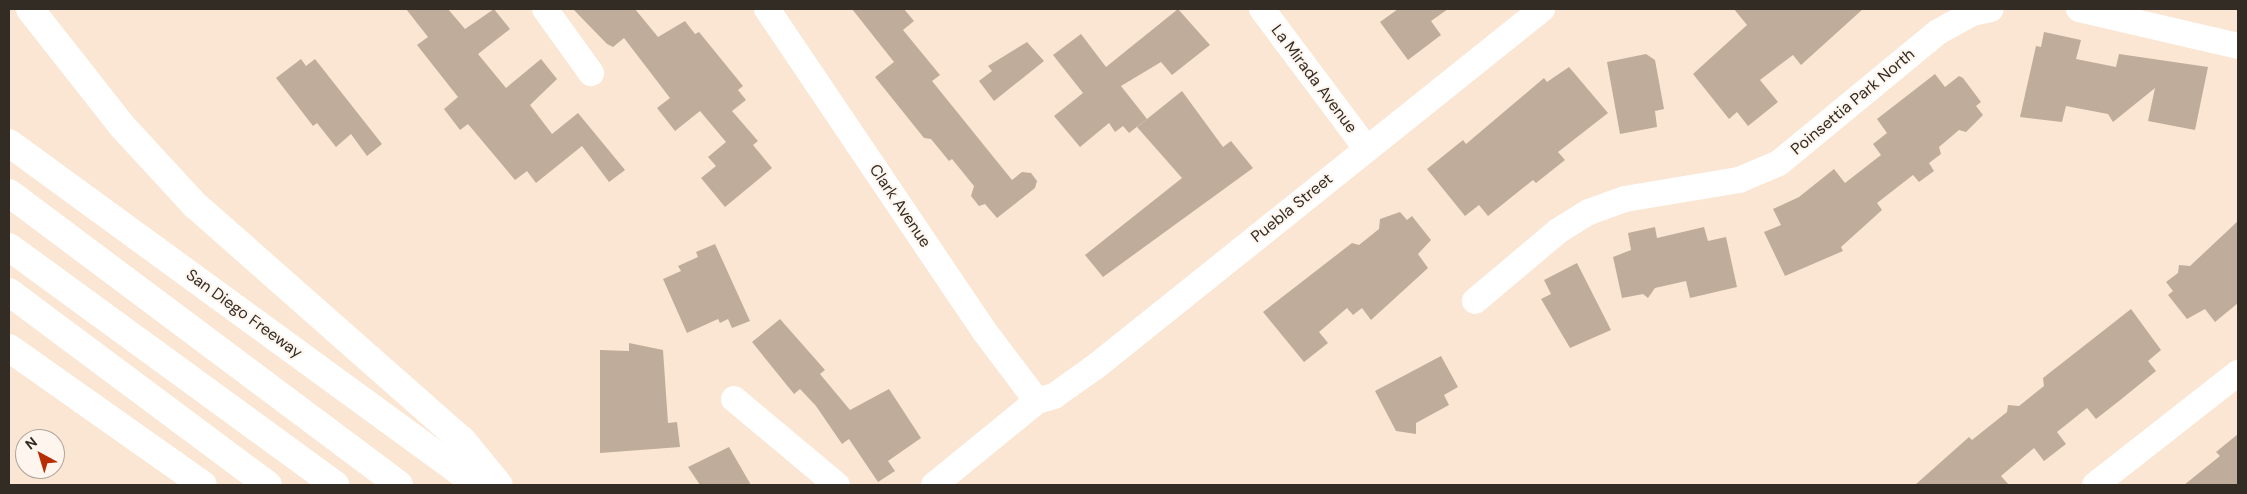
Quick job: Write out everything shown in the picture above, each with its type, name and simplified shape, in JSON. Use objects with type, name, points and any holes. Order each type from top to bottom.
[{"type":"highway","points":[[30,9],[123,127],[195,205],[462,440],[499,485]]},
{"type":"highway","name":"San Diego Freeway","points":[[9,143],[478,485]]},
{"type":"highway","points":[[9,193],[399,485]]},
{"type":"highway","points":[[9,247],[335,485]]},
{"type":"highway","points":[[9,292],[268,485]]},
{"type":"highway","points":[[9,348],[203,485]]},
{"type":"street","points":[[545,9],[590,73]]},
{"type":"street","name":"Clark Avenue","points":[[767,9],[985,332],[1037,401]]},
{"type":"street","name":"La Mirada Avenue","points":[[1262,9],[1366,148]]},
{"type":"street","name":"Puebla Street","points":[[934,485],[1037,401],[1054,396],[1095,366],[1542,9]]},
{"type":"street","name":"Poinsettia Park North","points":[[1475,301],[1558,231],[1589,212],[1625,199],[1739,180],[1779,163],[1938,32],[1972,13],[1991,9]]},
{"type":"street","points":[[2079,9],[2238,46]]},
{"type":"street","points":[[2095,485],[2238,373]]},
{"type":"street","points":[[734,399],[837,485]]},
{"type":"building","points":[[406,9],[448,9],[465,29],[494,9],[510,29],[478,54],[506,88],[541,59],[557,79],[530,105],[552,134],[578,113],[625,170],[609,182],[582,146],[536,183],[527,171],[515,180],[468,124],[460,130],[444,109],[458,97],[417,45],[428,37]]},
{"type":"building","points":[[573,9],[635,9],[658,37],[685,21],[695,34],[699,32],[743,86],[738,90],[746,100],[732,111],[758,141],[753,145],[772,168],[725,207],[701,178],[716,166],[708,157],[726,142],[700,111],[675,131],[657,108],[670,98],[624,38],[613,47],[607,44]]},
{"type":"building","points":[[852,9],[904,9],[914,21],[903,30],[940,75],[932,81],[1012,180],[1022,172],[1031,173],[1037,181],[1035,188],[997,218],[985,204],[979,206],[971,196],[974,186],[952,159],[949,161],[931,139],[924,138],[875,77],[894,62]]},
{"type":"building","points":[[1178,9],[1210,45],[1172,75],[1161,62],[1121,86],[1147,119],[1129,133],[1123,126],[1115,132],[1109,123],[1080,147],[1054,116],[1083,93],[1053,55],[1081,34],[1106,67]]},
{"type":"building","points":[[1398,9],[1448,9],[1431,21],[1441,35],[1408,60],[1380,22]]},
{"type":"building","points":[[1734,9],[1863,9],[1801,65],[1793,55],[1760,80],[1778,102],[1748,126],[1737,112],[1729,119],[1693,74],[1747,25]]},
{"type":"building","points":[[2044,32],[2081,40],[2076,59],[2116,67],[2119,54],[2208,67],[2195,130],[2148,121],[2155,88],[2113,122],[2108,114],[2066,106],[2062,122],[2020,117],[2036,46],[2041,47]]},
{"type":"building","points":[[1027,42],[1044,61],[994,101],[979,81],[992,71],[988,66]]},
{"type":"building","points":[[1646,54],[1655,60],[1664,109],[1655,111],[1657,127],[1620,134],[1607,62]]},
{"type":"building","points":[[301,59],[306,66],[315,59],[382,144],[367,156],[351,134],[336,147],[317,123],[313,126],[276,78]]},
{"type":"building","points":[[1569,67],[1608,113],[1558,152],[1565,160],[1536,183],[1533,180],[1488,216],[1479,205],[1465,216],[1427,169],[1463,140],[1466,144],[1544,78],[1547,82]]},
{"type":"building","points":[[1935,74],[1945,87],[1959,76],[1963,78],[1981,102],[1976,106],[1983,115],[1966,132],[1959,130],[1939,147],[1941,154],[1929,163],[1934,171],[1919,182],[1913,175],[1877,203],[1882,210],[1841,247],[1843,251],[1785,276],[1764,232],[1781,225],[1773,209],[1799,197],[1834,169],[1845,183],[1881,155],[1873,144],[1887,133],[1877,119]]},
{"type":"building","points":[[1182,91],[1223,147],[1231,141],[1253,168],[1103,277],[1085,255],[1182,178],[1137,127]]},
{"type":"building","points":[[1400,212],[1407,220],[1412,216],[1431,240],[1418,254],[1428,268],[1371,320],[1362,308],[1353,315],[1347,308],[1319,332],[1328,343],[1304,362],[1263,312],[1352,243],[1359,245],[1379,229],[1380,219]]},
{"type":"building","points":[[2238,221],[2238,303],[2215,322],[2205,309],[2187,319],[2168,295],[2173,291],[2166,282],[2178,273],[2179,265],[2190,266]]},
{"type":"building","points":[[1655,227],[1657,238],[1704,227],[1708,241],[1726,237],[1737,287],[1690,298],[1686,281],[1655,288],[1648,298],[1643,294],[1622,298],[1613,257],[1631,250],[1628,233]]},
{"type":"building","points":[[715,244],[750,321],[732,328],[728,319],[720,323],[718,319],[687,333],[663,279],[681,271],[678,266],[698,257],[696,252]]},
{"type":"building","points":[[1577,263],[1611,330],[1570,348],[1541,299],[1551,294],[1544,280]]},
{"type":"building","points":[[2131,309],[2161,350],[2148,361],[2156,371],[2096,419],[2087,408],[2057,432],[2066,444],[2044,461],[2034,448],[2001,476],[2009,485],[1915,485],[1969,437],[1972,440],[2007,412],[2008,405],[2019,406],[2044,386],[2043,378]]},
{"type":"building","points":[[780,319],[825,370],[820,374],[850,410],[889,389],[921,438],[888,461],[895,471],[878,482],[849,439],[842,444],[816,406],[800,389],[794,394],[752,342]]},
{"type":"building","points":[[629,343],[663,350],[668,423],[677,422],[680,447],[600,453],[600,350],[629,351]]},
{"type":"building","points":[[1441,356],[1458,387],[1444,395],[1449,405],[1416,423],[1416,434],[1396,431],[1375,391]]},
{"type":"building","points":[[2238,434],[2238,485],[2184,485],[2220,456],[2216,452]]},
{"type":"building","points":[[729,447],[751,485],[700,485],[688,467]]}]
